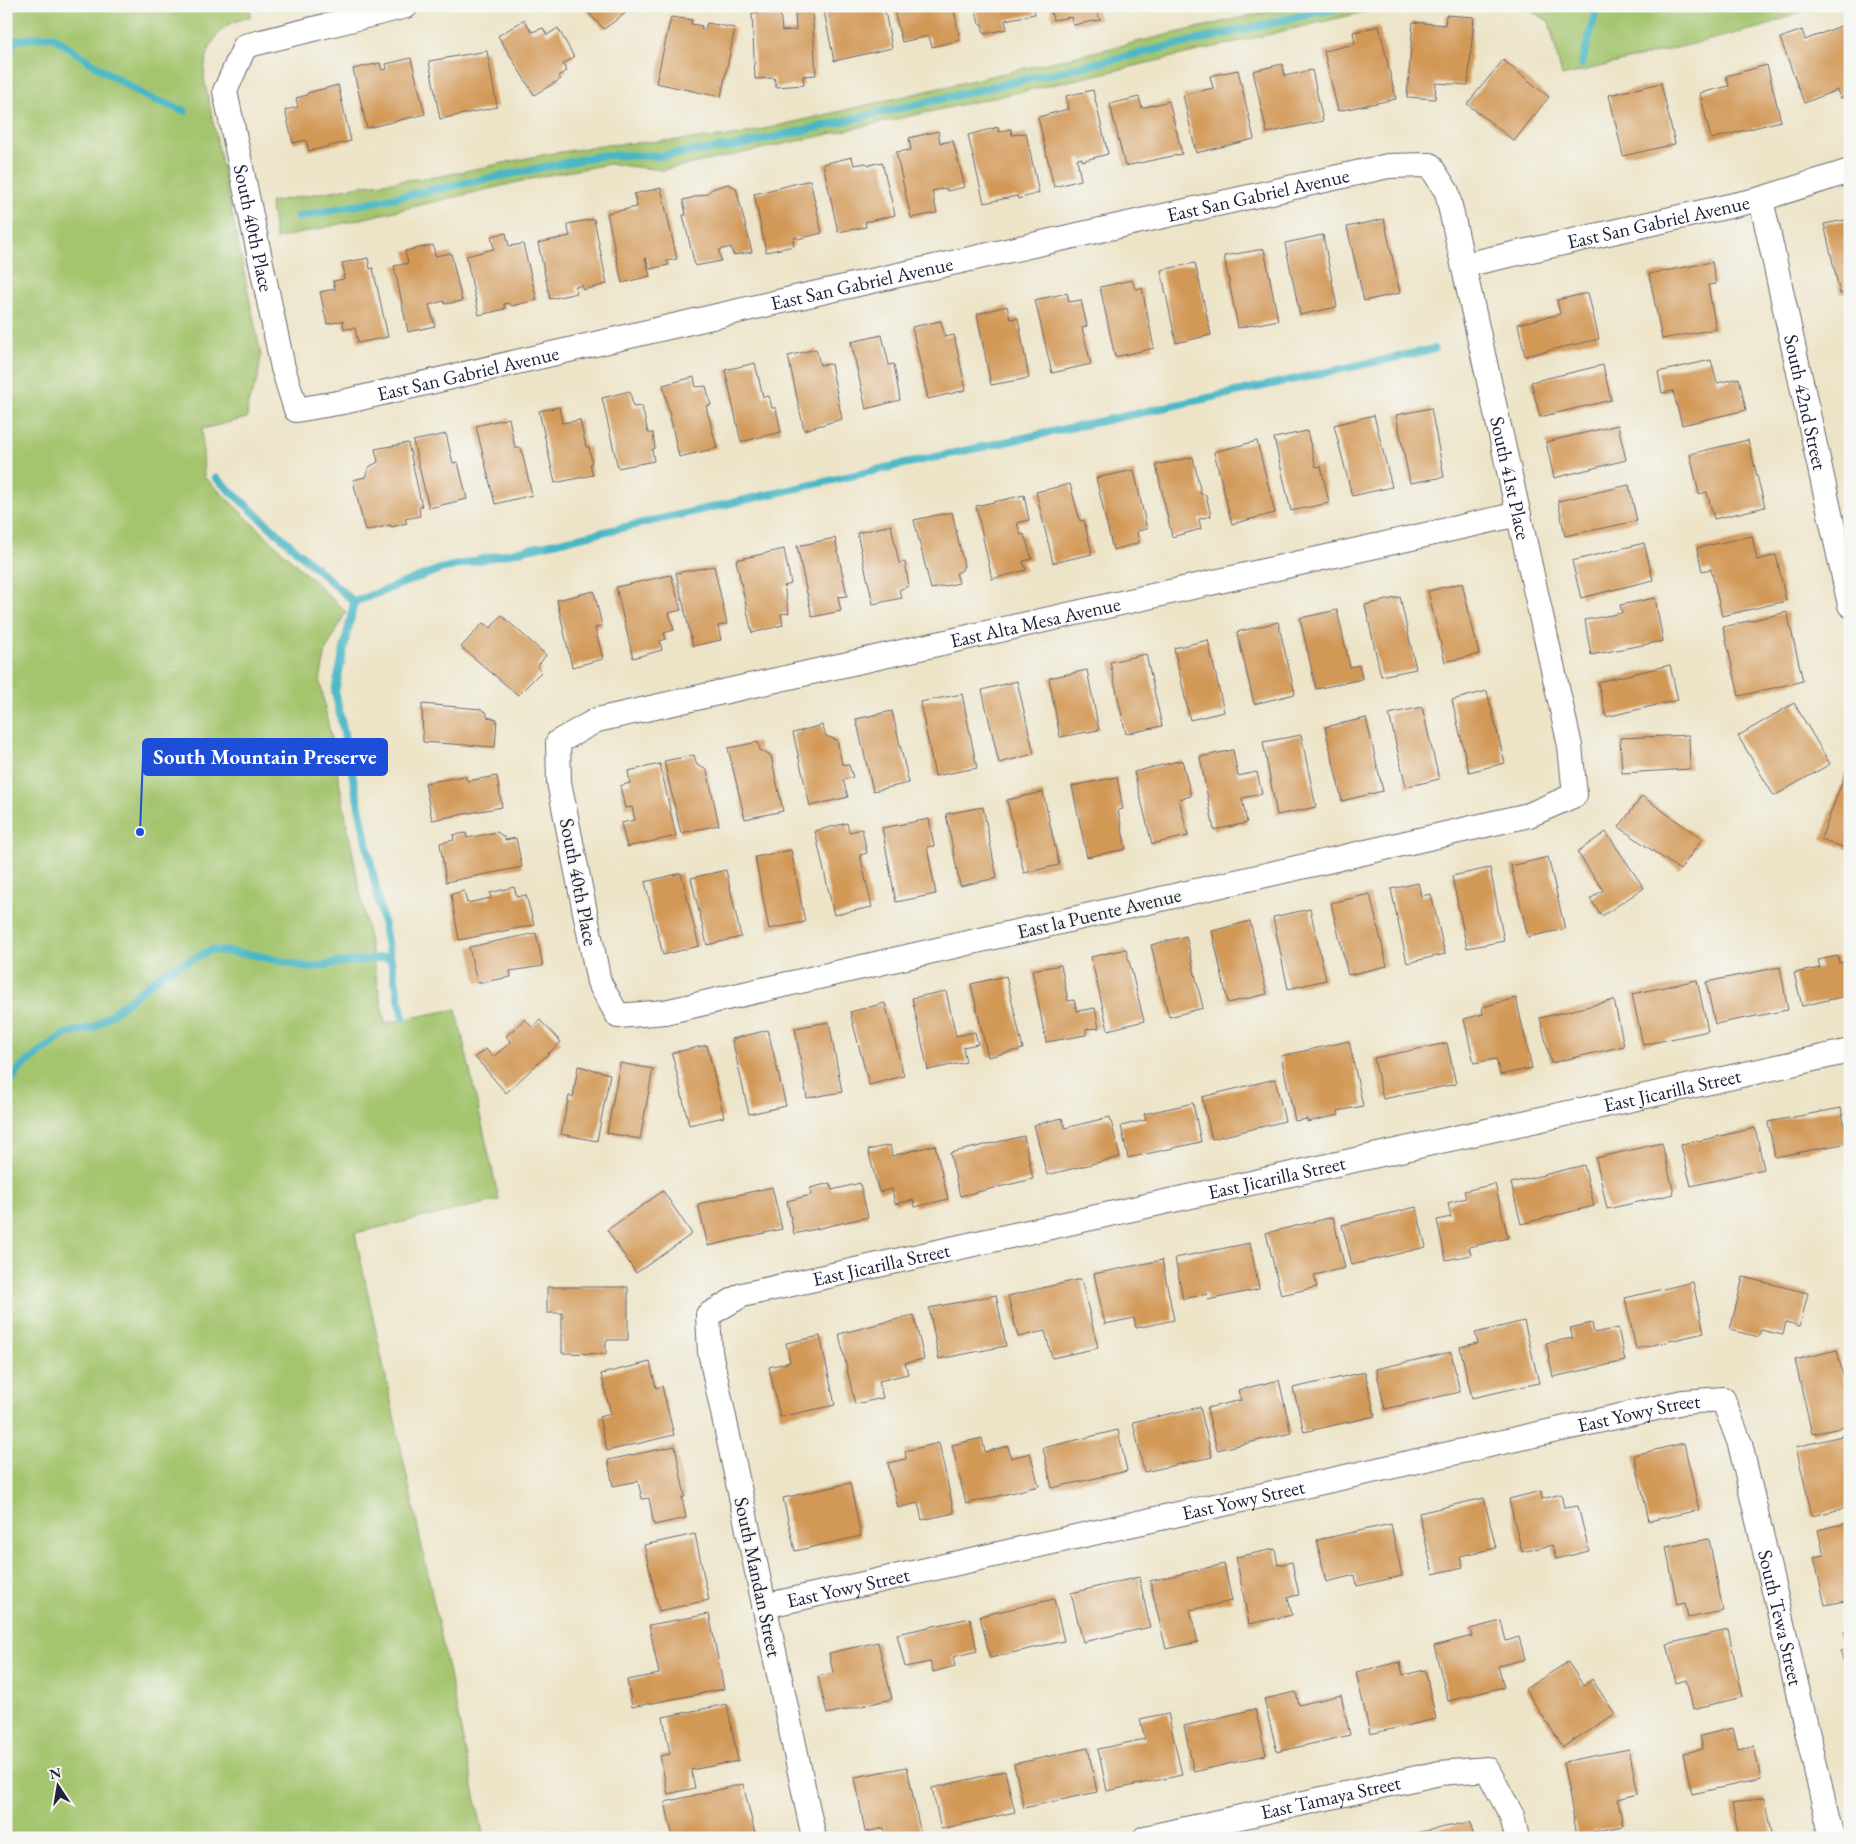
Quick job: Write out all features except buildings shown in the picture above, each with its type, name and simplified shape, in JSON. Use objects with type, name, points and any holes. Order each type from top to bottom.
[{"type":"street","name":"South 40th Place","points":[[296,410],[283,368],[225,91],[245,46],[406,6]]},
{"type":"street","name":"East San Gabriel Avenue","points":[[296,410],[343,402],[1388,166],[1430,165]]},
{"type":"street","name":"South 41st Place","points":[[1430,165],[1447,192],[1464,265],[1570,746],[1575,795]]},
{"type":"street","name":"East San Gabriel Avenue","points":[[1464,265],[1761,199],[1850,171]]},
{"type":"street","name":"South 42nd Street","points":[[1761,199],[1850,605]]},
{"type":"street","name":"East Alta Mesa Avenue","points":[[558,742],[597,720],[1519,514]]},
{"type":"street","name":"South 40th Place","points":[[558,742],[559,782],[599,982],[618,1016]]},
{"type":"street","name":"East la Puente Avenue","points":[[618,1016],[665,1012],[1530,816],[1575,795]]},
{"type":"street","name":"East Jicarilla Street","points":[[708,1315],[742,1295],[1850,1051]]},
{"type":"street","name":"South Mandan Street","points":[[708,1315],[710,1352],[814,1838]]},
{"type":"street","name":"East Yowy Street","points":[[764,1606],[1683,1402],[1723,1399]]},
{"type":"street","name":"South Tewa Street","points":[[1723,1399],[1740,1444],[1832,1838]]},
{"type":"street","name":"East Tamaya Street","points":[[1145,1838],[1440,1773],[1487,1770],[1512,1816],[1517,1838]]},
{"type":"green space","points":[[6,6],[250,6],[251,16],[228,25],[215,38],[205,64],[204,78],[261,355],[258,378],[248,403],[247,418],[202,429],[204,477],[346,612],[326,650],[320,681],[385,1023],[456,1009],[499,1200],[355,1233],[484,1838],[6,1838]]},
{"type":"green space","points":[[1291,6],[1390,6],[1092,76],[663,170],[609,164],[544,176],[276,239],[270,202],[366,185],[441,176],[542,155],[606,145],[734,136]]},
{"type":"green space","points":[[1522,6],[1815,6],[1762,27],[1562,76],[1549,21]]},
{"type":"waterway","points":[[298,217],[604,155],[659,156],[736,146],[1345,6]]},
{"type":"waterway","points":[[1582,64],[1597,6]]},
{"type":"waterway","points":[[6,52],[16,40],[52,36],[147,97],[185,111]]},
{"type":"waterway","points":[[403,1018],[335,691],[354,602],[440,569],[908,463],[1434,349]]},
{"type":"waterway","points":[[216,478],[354,602]]},
{"type":"waterway","points":[[6,1089],[21,1067],[65,1034],[95,1027],[166,971],[211,950],[255,955],[310,968],[390,957]]},
{"type":"place","name":"South Mountain Preserve","points":[[140,832]]}]
